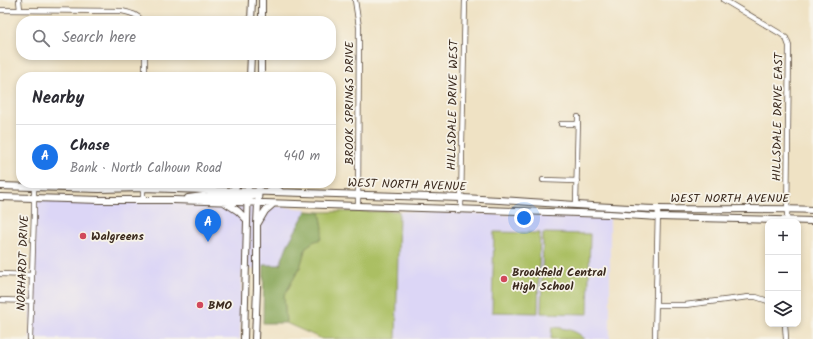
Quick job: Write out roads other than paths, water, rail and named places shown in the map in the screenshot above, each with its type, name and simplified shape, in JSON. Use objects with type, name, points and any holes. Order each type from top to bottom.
[{"type":"main road","points":[[251,16],[252,0]]},
{"type":"main road","points":[[262,0],[262,16]]},
{"type":"main road","points":[[250,72],[251,60]]},
{"type":"main road","points":[[260,72],[261,60]]},
{"type":"main road","name":"WEST NORTH AVENUE","points":[[0,186],[16,186]]},
{"type":"main road","name":"WEST NORTH AVENUE","points":[[66,188],[114,188]]},
{"type":"main road","name":"WEST NORTH AVENUE","points":[[178,188],[231,191],[248,197],[258,203],[273,204],[765,219]]},
{"type":"main road","points":[[231,191],[234,188]]},
{"type":"main road","points":[[244,339],[248,188]]},
{"type":"main road","points":[[255,339],[258,188]]},
{"type":"main road","points":[[275,188],[282,192]]},
{"type":"main road","name":"WEST NORTH AVENUE","points":[[0,197],[224,202],[248,197],[258,192],[282,192],[462,198],[658,209],[813,210]]},
{"type":"main road","points":[[173,200],[203,196],[248,197]]},
{"type":"main road","points":[[224,202],[238,211],[247,220]]},
{"type":"main road","points":[[257,224],[265,211],[273,204]]},
{"type":"main road","name":"WEST NORTH AVENUE","points":[[801,221],[813,221]]},
{"type":"street","points":[[19,0],[20,10]]},
{"type":"street","name":"BROOK SPRINGS DRIVE","points":[[355,0],[359,27],[358,206]]},
{"type":"street","name":"HILLSDALE DRIVE WEST","points":[[461,210],[465,0]]},
{"type":"street","name":"HILLSDALE DRIVE EAST","points":[[724,0],[786,38],[789,46],[787,219]]},
{"type":"street","points":[[0,10],[122,12],[136,16]]},
{"type":"street","points":[[145,60],[145,72]]},
{"type":"street","points":[[576,205],[578,117]]},
{"type":"street","points":[[561,124],[578,124]]},
{"type":"street","points":[[543,180],[577,181]]},
{"type":"street","name":"NORHARDT DRIVE","points":[[30,339],[34,188]]},
{"type":"street","points":[[143,188],[143,200]]},
{"type":"street","points":[[655,339],[658,209]]},
{"type":"street","points":[[0,274],[32,275]]},
{"type":"street","points":[[656,305],[685,305],[749,297],[765,300]]},
{"type":"street","points":[[0,300],[32,301]]},
{"type":"street","points":[[785,327],[786,339]]},
{"type":"place","name":"Walgreens","points":[[83,236]]},
{"type":"place","name":"Chase","points":[[208,242]]},
{"type":"place","name":"Brookfield Central High School","points":[[504,279]]},
{"type":"place","name":"BMO","points":[[200,305]]}]
